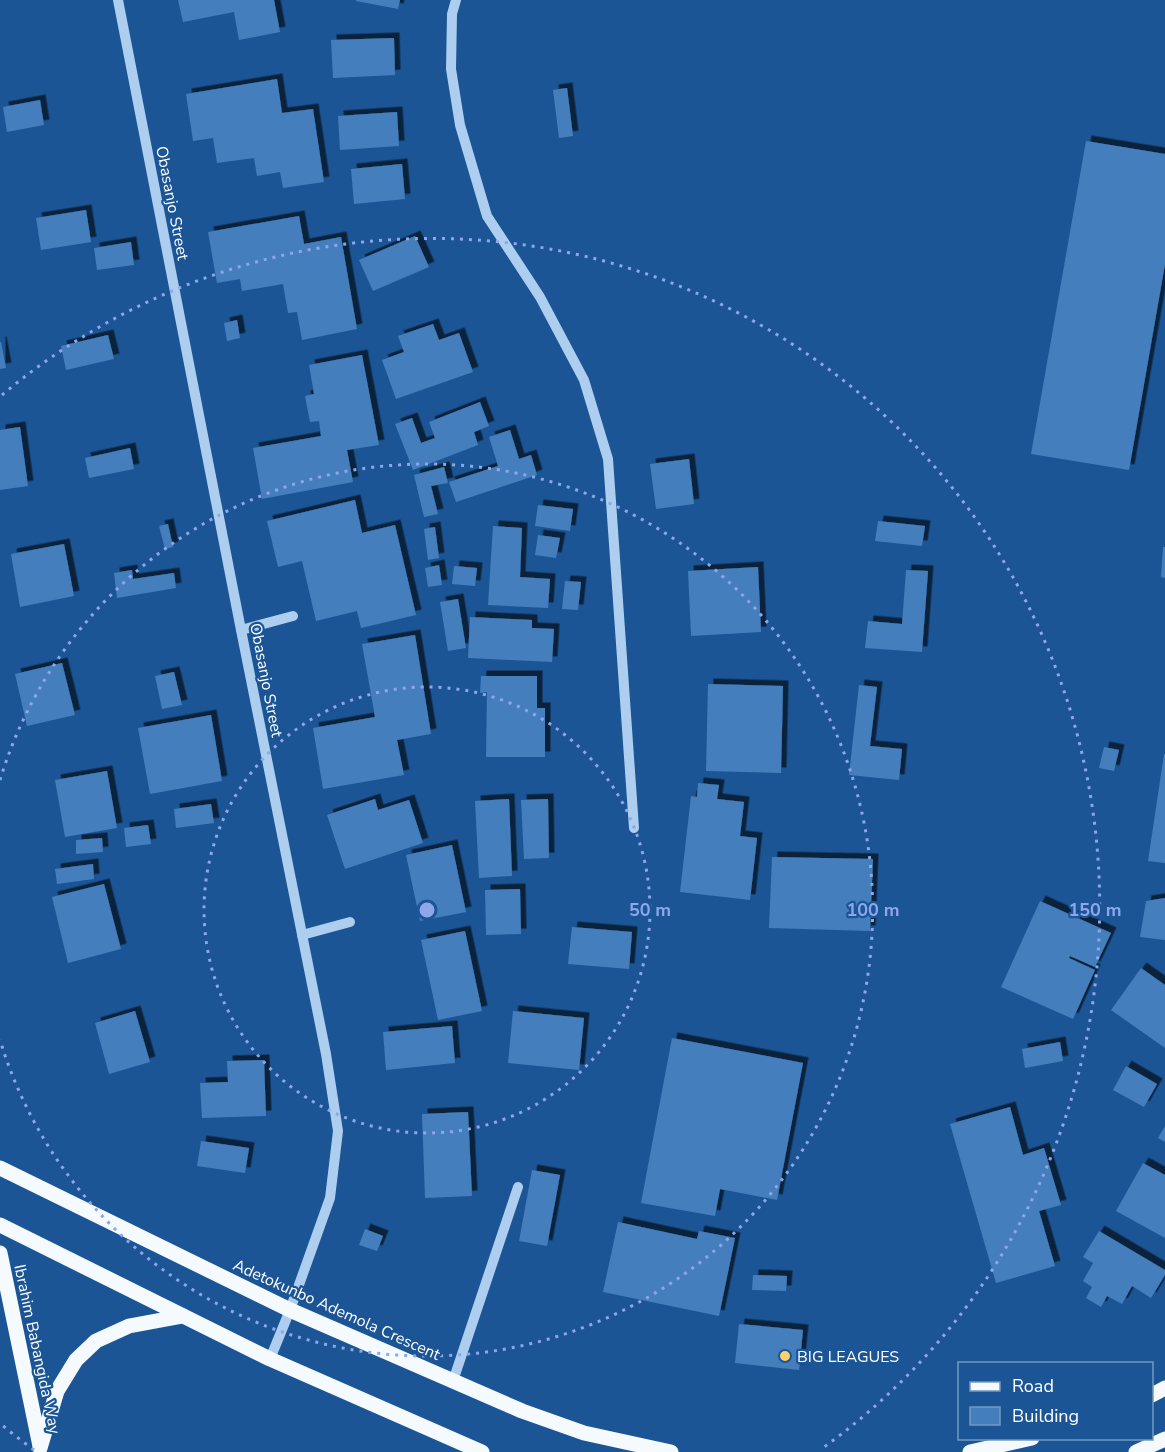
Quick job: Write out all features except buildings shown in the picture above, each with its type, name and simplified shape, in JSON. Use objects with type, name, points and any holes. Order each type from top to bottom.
[{"type":"main road","name":"Adetokunbo Ademola Crescent","points":[[0,1168],[290,1311],[522,1411],[584,1433],[671,1452]]},
{"type":"main road","points":[[0,1225],[270,1359],[482,1452]]},
{"type":"main road","name":"Ibrahim Babangida Way","points":[[0,1252],[40,1450]]},
{"type":"main road","points":[[40,1450],[57,1391],[76,1360],[96,1341],[129,1326],[183,1316]]},
{"type":"main road","points":[[1136,1452],[1165,1439]]},
{"type":"main road","points":[[970,1452],[1023,1440]]},
{"type":"street","name":"Obasanjo Street","points":[[118,0],[326,1054],[338,1131],[330,1198],[290,1311],[270,1359]]},
{"type":"street","points":[[456,0],[452,14],[451,69],[460,125],[487,216],[540,297],[584,380],[608,459],[634,828]]},
{"type":"street","points":[[241,630],[293,616]]},
{"type":"street","points":[[302,935],[351,922]]},
{"type":"street","points":[[453,1381],[518,1187]]},
{"type":"place","name":"BIG LEAGUES","points":[[785,1356]]}]
